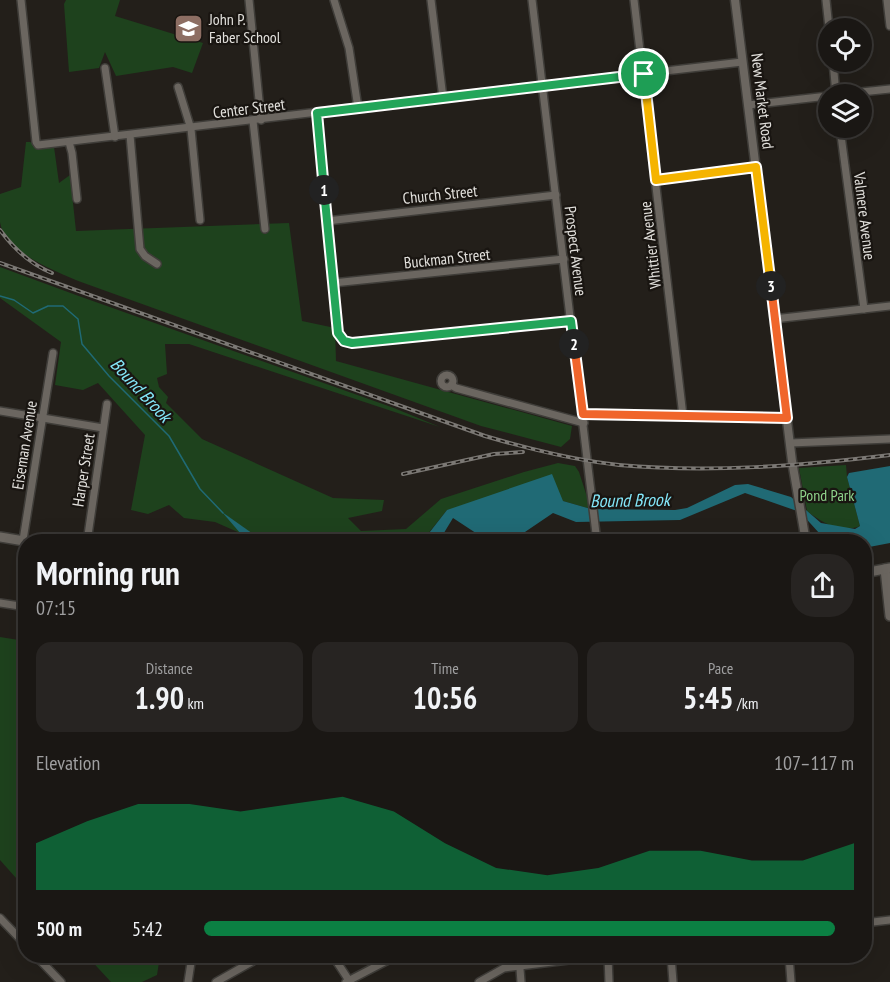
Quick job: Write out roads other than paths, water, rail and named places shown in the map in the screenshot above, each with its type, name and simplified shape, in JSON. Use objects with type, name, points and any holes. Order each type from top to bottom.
[{"type":"main road","points":[[0,537],[18,540]]},
{"type":"main road","points":[[872,571],[888,568],[890,616]]},
{"type":"street","name":"Center Street","points":[[21,0],[38,146],[742,62]]},
{"type":"street","points":[[249,0],[265,229]]},
{"type":"street","points":[[334,0],[349,48],[358,108]]},
{"type":"street","points":[[431,0],[443,98]]},
{"type":"street","name":"Prospect Avenue","points":[[532,0],[596,534]]},
{"type":"street","name":"Whittier Avenue","points":[[634,0],[683,416]]},
{"type":"street","name":"New Market Road","points":[[735,0],[796,492],[804,534]]},
{"type":"street","points":[[826,0],[828,18]]},
{"type":"street","points":[[886,0],[890,26]]},
{"type":"street","points":[[105,68],[115,137]]},
{"type":"street","points":[[178,87],[191,129],[200,220]]},
{"type":"street","points":[[872,91],[890,89]]},
{"type":"street","points":[[748,105],[818,97]]},
{"type":"street","points":[[317,113],[335,309],[338,333],[344,341],[352,343],[571,321]]},
{"type":"street","points":[[130,135],[140,249],[145,256],[157,264]]},
{"type":"street","name":"Valmere Avenue","points":[[841,138],[864,309]]},
{"type":"street","points":[[69,142],[77,199]]},
{"type":"street","points":[[656,180],[756,167]]},
{"type":"street","name":"Church Street","points":[[327,221],[556,195]]},
{"type":"street","name":"Buckman Street","points":[[333,283],[564,260]]},
{"type":"street","points":[[774,319],[890,306]]},
{"type":"street","name":"Eiseman Avenue","points":[[28,534],[42,418],[53,353]]},
{"type":"street","points":[[451,385],[584,423]]},
{"type":"street","name":"Harper Street","points":[[88,534],[107,404]]},
{"type":"street","points":[[0,411],[103,428]]},
{"type":"street","points":[[583,414],[787,418]]},
{"type":"street","points":[[790,443],[890,439]]},
{"type":"street","points":[[0,603],[18,606]]},
{"type":"street","points":[[0,918],[18,937]]},
{"type":"street","points":[[872,922],[890,920]]},
{"type":"street","points":[[43,963],[61,982]]},
{"type":"street","points":[[188,982],[191,963]]},
{"type":"street","points":[[216,982],[250,963]]},
{"type":"street","points":[[337,963],[348,981],[383,963]]},
{"type":"street","points":[[479,982],[504,968],[538,963]]},
{"type":"street","points":[[608,963],[609,982]]},
{"type":"street","points":[[672,963],[673,982]]},
{"type":"street","points":[[790,963],[791,982]]},
{"type":"street","points":[[520,965],[521,982]]},
{"type":"water","points":[[890,466],[890,543],[872,546],[872,534],[820,534],[800,512],[745,493],[680,520],[576,522],[553,513],[522,534],[477,534],[453,518],[443,534],[428,534],[447,510],[552,474],[563,501],[591,509],[675,510],[687,508],[735,485],[748,484],[791,497],[821,523],[855,529],[860,526],[847,477],[849,473]]},
{"type":"water","points":[[222,512],[253,534],[241,534]]},
{"type":"waterway","name":"Bound Brook","points":[[0,296],[14,300],[33,313],[48,306],[63,306],[78,319],[82,344],[109,376],[169,436],[200,489],[223,513]]},
{"type":"railway","points":[[0,230],[23,255],[52,273]]},
{"type":"railway","points":[[0,263],[485,436],[551,454],[619,465],[687,468],[789,465],[890,455]]},
{"type":"railway","points":[[403,474],[494,454],[523,452]]},
{"type":"place","name":"John P. Faber School","points":[[188,28]]},
{"type":"park label","name":"Pond Park","points":[[827,495]]}]
